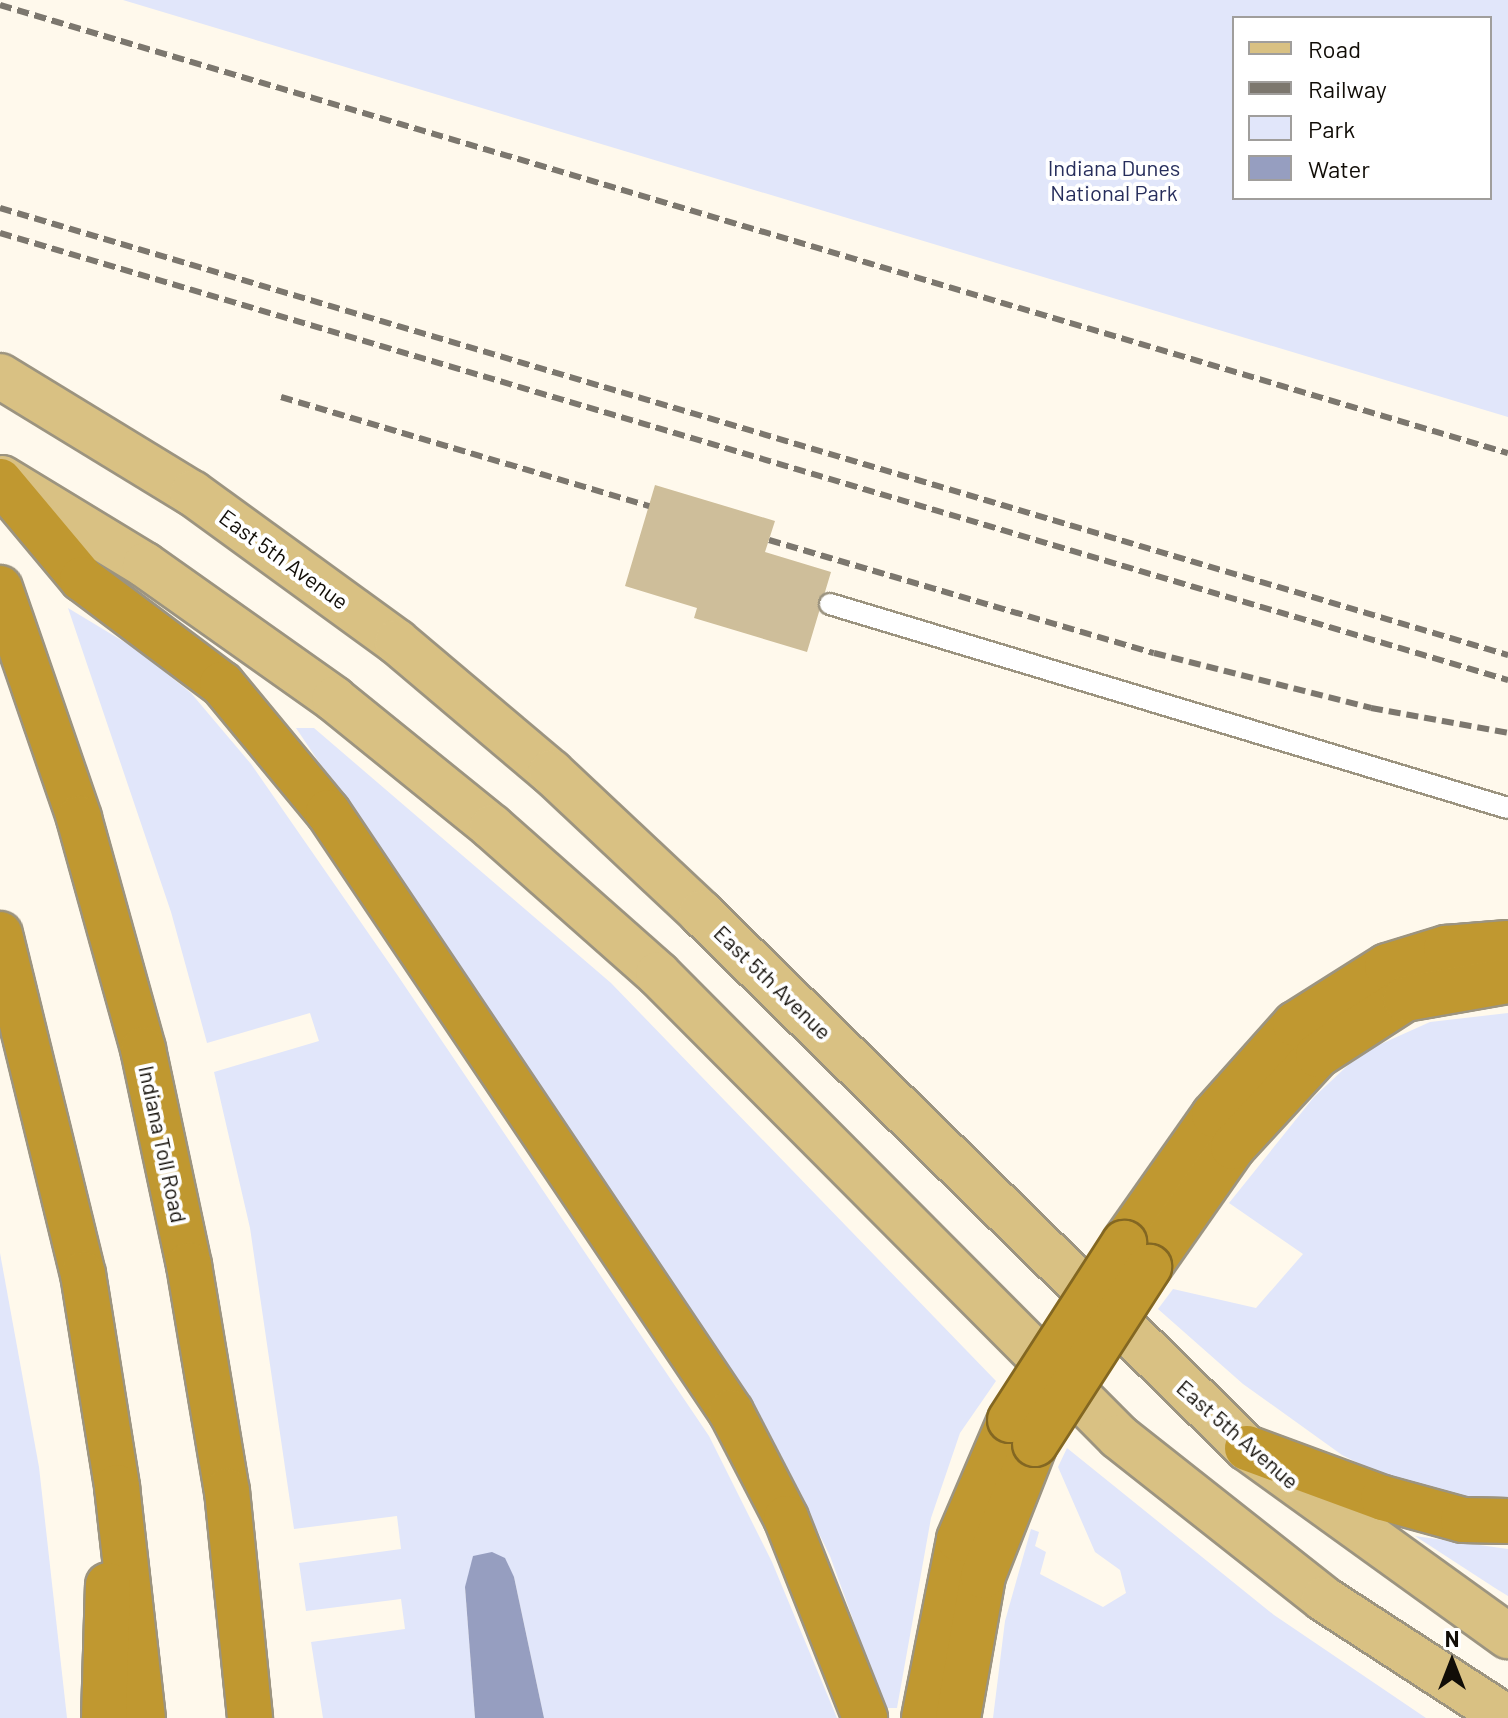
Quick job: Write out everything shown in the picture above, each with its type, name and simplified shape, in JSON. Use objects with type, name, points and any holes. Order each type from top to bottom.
[{"type":"highway","points":[[0,479],[82,579],[222,684],[328,812],[731,1412],[786,1518],[865,1718]]},
{"type":"highway","name":"Indiana Toll Road","points":[[2,592],[79,818],[143,1049],[189,1265],[222,1460],[250,1718]]},
{"type":"highway","points":[[0,934],[83,1274],[117,1487],[143,1718]]},
{"type":"highway","points":[[924,1718],[959,1539],[1022,1432],[1136,1255],[1214,1115],[1295,1024],[1387,966],[1446,948],[1508,943]]},
{"type":"highway","points":[[1136,1255],[1233,1147],[1273,1097],[1328,1047],[1405,999],[1508,981]]},
{"type":"highway","points":[[958,1718],[986,1566],[1022,1432]]},
{"type":"highway","points":[[1247,1448],[1383,1498],[1463,1520],[1508,1521]]},
{"type":"highway","points":[[104,1718],[101,1676],[117,1487]]},
{"type":"main road","name":"East 5th Avenue","points":[[0,376],[192,493],[397,642],[551,772],[1247,1448],[1508,1636]]},
{"type":"main road","points":[[0,479],[145,565],[321,690],[492,827],[658,974],[1119,1437],[1324,1599],[1507,1718]]},
{"type":"lane","points":[[830,604],[1508,808]]},
{"type":"green space","name":"Indiana Dunes National Park","points":[[123,0],[1508,0],[1508,417]]},
{"type":"green space","points":[[68,608],[136,649],[191,693],[251,764],[396,973],[709,1436],[772,1562],[837,1718],[544,1718],[514,1577],[465,1587],[475,1718],[323,1718],[311,1642],[405,1629],[401,1599],[306,1611],[299,1563],[401,1549],[397,1516],[294,1529],[250,1228],[214,1072],[319,1041],[310,1013],[207,1043],[171,912]]},
{"type":"green space","points":[[296,728],[314,728],[611,983],[996,1381],[960,1433],[931,1518],[897,1708],[885,1708],[830,1556],[772,1438]]},
{"type":"green space","points":[[1508,1013],[1508,1499],[1468,1501],[1400,1484],[1342,1455],[1243,1384],[1158,1309],[1173,1289],[1256,1308],[1303,1254],[1229,1203],[1314,1097],[1361,1053],[1430,1022]]},
{"type":"green space","points":[[0,1253],[39,1467],[67,1718],[0,1718]]},
{"type":"green space","points":[[1067,1448],[1274,1615],[1426,1718],[993,1718],[1005,1621],[1031,1529],[1039,1532],[1035,1546],[1046,1552],[1040,1574],[1103,1607],[1126,1593],[1120,1570],[1095,1552],[1058,1467]]},
{"type":"green space","points":[[1415,1536],[1508,1549],[1508,1596],[1495,1588]]},
{"type":"water","points":[[492,1552],[505,1558],[514,1577],[544,1718],[475,1718],[465,1587],[473,1556]]},
{"type":"building","points":[[655,485],[775,521],[765,552],[831,572],[807,652],[694,618],[697,608],[625,586]]},
{"type":"railway","points":[[0,5],[1508,453]]},
{"type":"railway","points":[[0,208],[1508,655]]},
{"type":"railway","points":[[0,233],[1508,680]]},
{"type":"railway","points":[[281,397],[649,506]]},
{"type":"railway","points":[[769,540],[1154,653],[1371,708],[1508,733]]}]
